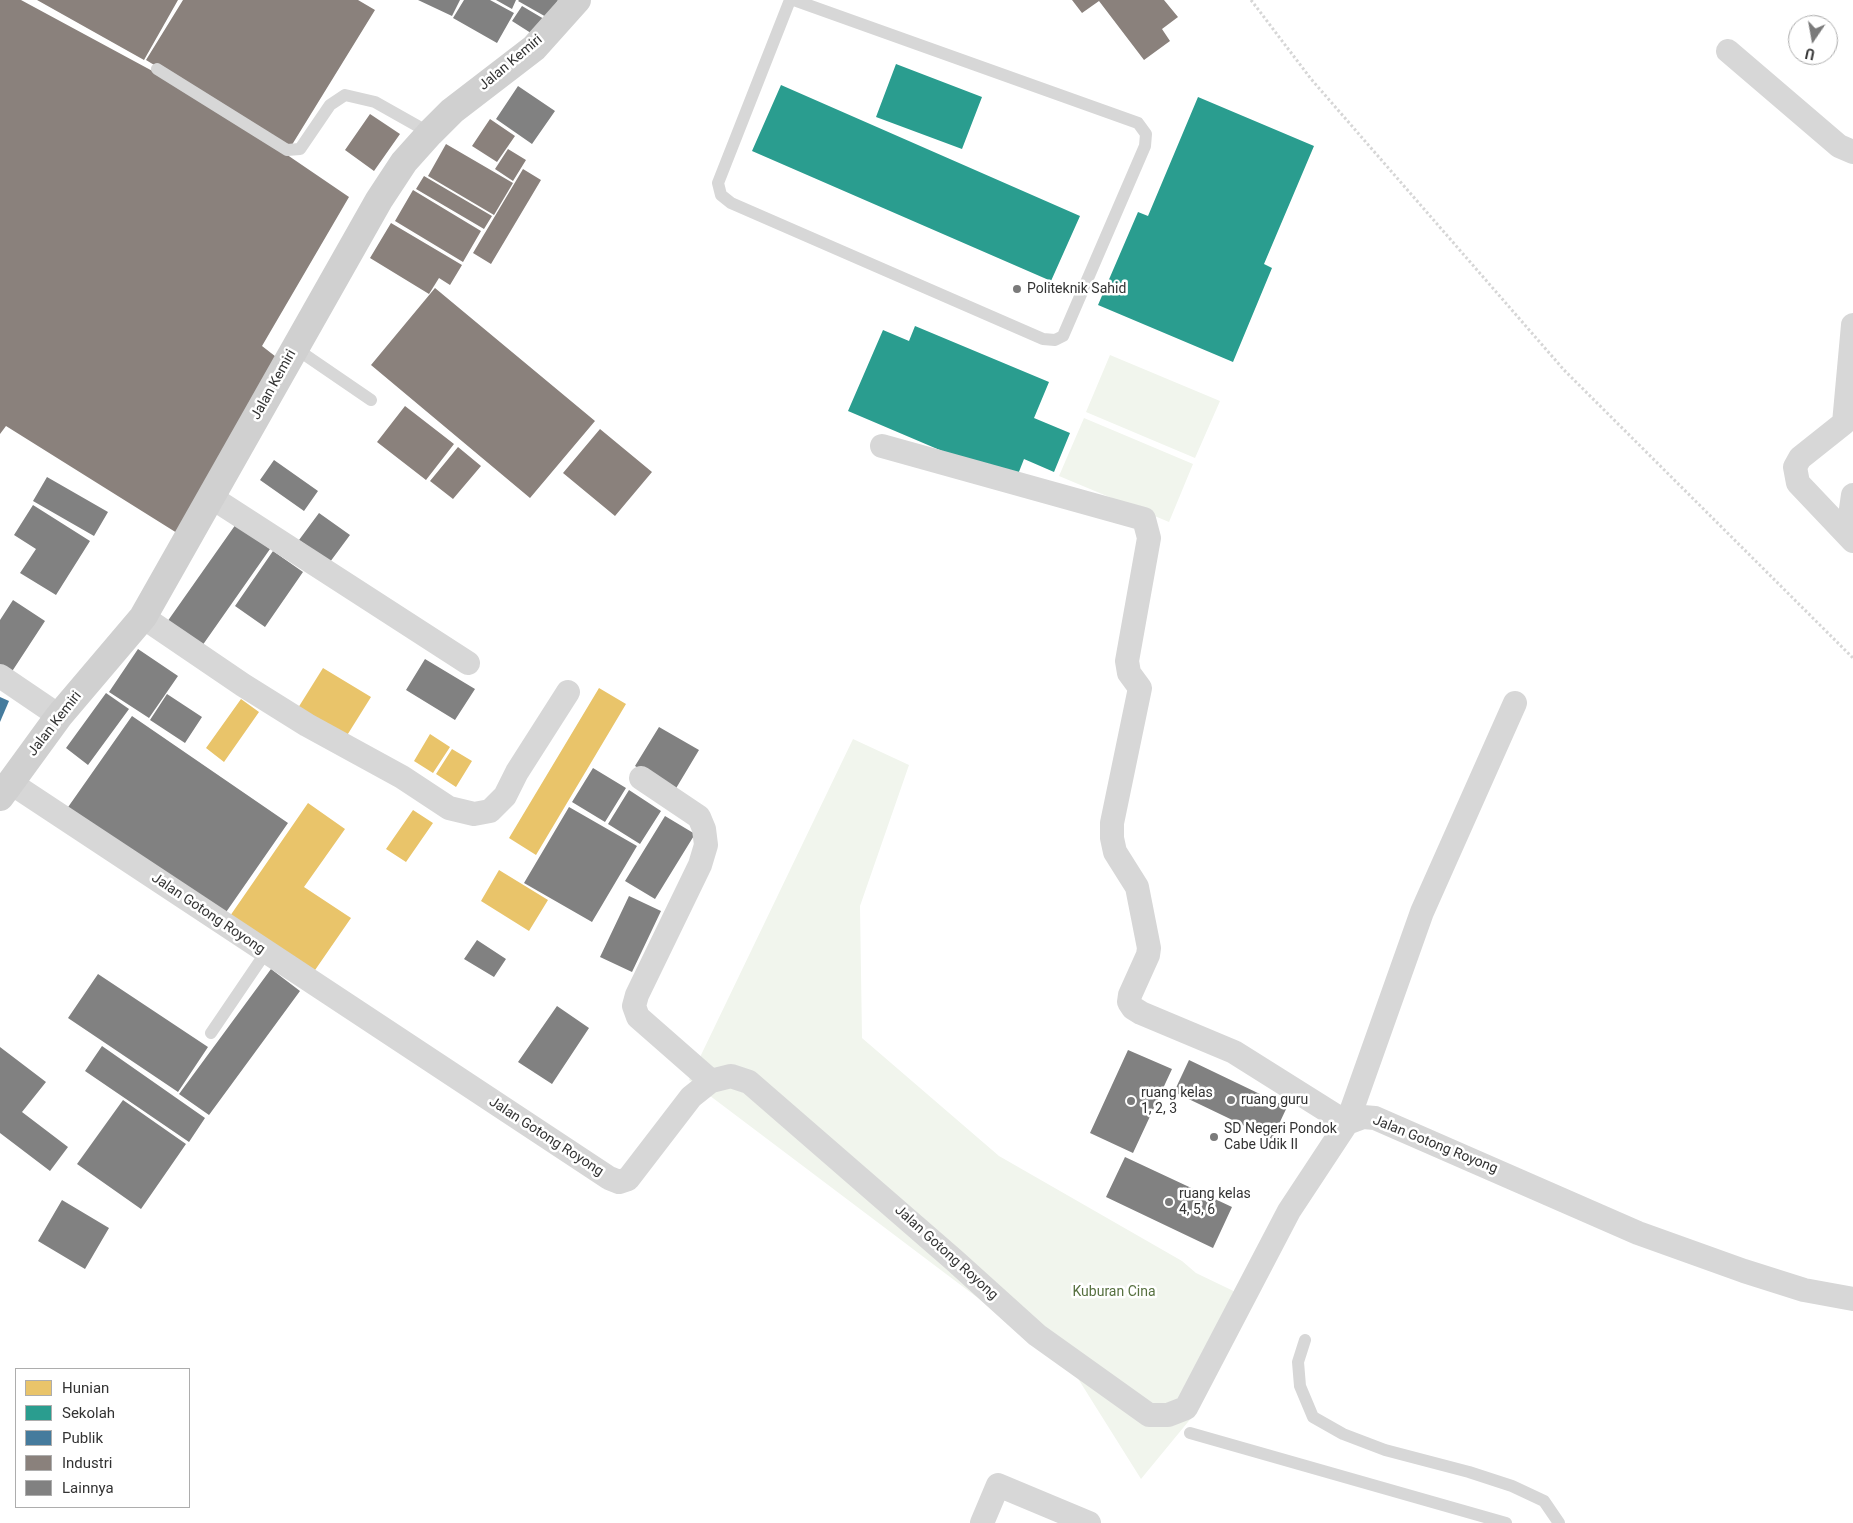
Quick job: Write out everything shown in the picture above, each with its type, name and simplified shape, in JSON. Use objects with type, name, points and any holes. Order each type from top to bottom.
[{"type":"street","name":"Jalan Kemiri","points":[[5,790],[59,716],[143,617],[379,200],[404,162],[452,111],[534,48],[577,0]]},
{"type":"street","points":[[1728,51],[1839,146],[1853,152]]},
{"type":"street","points":[[1853,325],[1849,414],[1800,458],[1795,467],[1798,483],[1853,541]]},
{"type":"street","points":[[882,446],[1144,519],[1149,538],[1127,662],[1130,673],[1140,688],[1112,823],[1112,838],[1115,852],[1138,887],[1149,948],[1129,1002],[1133,1008],[1141,1013],[1234,1052],[1347,1123],[1422,912],[1515,704]]},
{"type":"street","points":[[1853,496],[1849,523],[1853,541]]},
{"type":"street","points":[[211,497],[468,663]]},
{"type":"street","points":[[143,617],[243,685],[307,725],[402,777],[449,808],[474,814],[490,811],[505,796],[517,772],[568,692]]},
{"type":"street","points":[[0,676],[59,716]]},
{"type":"street","points":[[641,778],[699,817],[704,829],[706,845],[700,865],[637,995],[634,1006],[638,1016],[710,1081]]},
{"type":"street","name":"Jalan Gotong Royong","points":[[5,790],[266,952],[609,1178],[619,1182],[628,1179],[691,1097],[710,1081],[731,1076],[749,1082],[932,1240],[1037,1335],[1150,1415],[1168,1416],[1186,1408],[1289,1211],[1347,1123],[1363,1117],[1375,1118],[1638,1233],[1795,1288],[1853,1299]]},
{"type":"street","points":[[982,1523],[998,1485],[1089,1523]]},
{"type":"lane","points":[[790,0],[718,183],[721,195],[731,203],[1043,339],[1055,340],[1063,336],[1145,146],[1146,134],[1138,123],[794,0]]},
{"type":"lane","points":[[157,69],[287,150],[300,149],[330,105],[345,95],[375,102],[430,133]]},
{"type":"lane","points":[[295,348],[371,400]]},
{"type":"lane","points":[[210,1033],[266,952]]},
{"type":"lane","points":[[1305,1340],[1298,1362],[1300,1386],[1313,1417],[1343,1434],[1385,1450],[1469,1472],[1512,1486],[1544,1500],[1559,1523]]},
{"type":"lane","points":[[1190,1433],[1506,1523]]},
{"type":"path","points":[[1251,0],[1311,79],[1564,370],[1853,658]]},
{"type":"green space","points":[[1110,355],[1220,401],[1195,458],[1086,412]]},
{"type":"green space","points":[[1084,418],[1193,464],[1169,522],[1059,476]]},
{"type":"green space","name":"Kuburan Cina","points":[[853,739],[909,765],[860,906],[862,1038],[999,1156],[1182,1261],[1196,1273],[1248,1298],[1197,1411],[1141,1479],[1072,1369],[689,1080]]},
{"type":"building: Hunian","points":[[323,668],[371,697],[346,737],[298,708]]},
{"type":"building: Hunian","points":[[599,688],[626,704],[536,855],[509,838]]},
{"type":"building: Hunian","points":[[241,699],[259,712],[224,762],[206,748]]},
{"type":"building: Hunian","points":[[430,734],[450,747],[433,773],[414,761]]},
{"type":"building: Hunian","points":[[452,749],[472,761],[456,787],[436,774]]},
{"type":"building: Hunian","points":[[308,803],[345,829],[304,887],[351,918],[313,973],[230,916]]},
{"type":"building: Hunian","points":[[413,810],[433,823],[406,862],[386,849]]},
{"type":"building: Hunian","points":[[499,870],[548,900],[529,931],[481,901]]},
{"type":"building: Sekolah","points":[[896,64],[982,97],[962,149],[876,117]]},
{"type":"building: Sekolah","points":[[781,85],[1080,216],[1051,281],[752,151]]},
{"type":"building: Sekolah","points":[[1198,97],[1314,146],[1264,264],[1272,268],[1233,362],[1098,305],[1138,212],[1148,216]]},
{"type":"building: Sekolah","points":[[915,326],[1049,382],[1034,418],[1070,433],[1054,472],[1024,459],[1015,482],[848,411],[883,330],[909,341]]},
{"type":"building: Publik","points":[[0,697],[9,701],[0,722]]},
{"type":"building: Industri","points":[[0,0],[21,0],[208,101],[349,197],[262,346],[280,360],[177,533],[6,426],[0,434]]},
{"type":"building: Industri","points":[[37,0],[178,0],[144,60]]},
{"type":"building: Industri","points":[[183,0],[358,0],[375,10],[290,148],[146,60]]},
{"type":"building: Industri","points":[[1072,0],[1164,0],[1178,17],[1162,29],[1170,41],[1144,60],[1099,1],[1082,13]]},
{"type":"building: Industri","points":[[370,114],[400,134],[374,171],[345,150]]},
{"type":"building: Industri","points":[[490,119],[515,136],[497,162],[472,146]]},
{"type":"building: Industri","points":[[446,144],[513,183],[494,215],[428,176]]},
{"type":"building: Industri","points":[[508,149],[526,160],[513,181],[495,169]]},
{"type":"building: Industri","points":[[523,169],[541,180],[491,264],[473,253]]},
{"type":"building: Industri","points":[[424,176],[492,216],[484,229],[416,189]]},
{"type":"building: Industri","points":[[413,190],[481,231],[463,262],[395,221]]},
{"type":"building: Industri","points":[[391,223],[462,265],[450,285],[439,278],[429,294],[370,258]]},
{"type":"building: Industri","points":[[435,288],[595,421],[530,498],[371,365]]},
{"type":"building: Industri","points":[[405,406],[454,444],[426,480],[377,442]]},
{"type":"building: Industri","points":[[600,429],[652,472],[615,516],[563,473]]},
{"type":"building: Industri","points":[[458,447],[481,466],[453,499],[430,481]]},
{"type":"building: Lainnya","points":[[418,0],[460,0],[452,16]]},
{"type":"building: Lainnya","points":[[464,0],[490,0],[514,13],[497,43],[453,18]]},
{"type":"building: Lainnya","points":[[496,0],[516,0],[512,9]]},
{"type":"building: Lainnya","points":[[519,0],[558,0],[548,18]]},
{"type":"building: Lainnya","points":[[522,6],[544,19],[534,35],[512,21]]},
{"type":"building: Lainnya","points":[[518,86],[555,111],[532,144],[496,119]]},
{"type":"building: Lainnya","points":[[274,460],[318,491],[304,511],[260,480]]},
{"type":"building: Lainnya","points":[[47,477],[108,512],[94,536],[33,501]]},
{"type":"building: Lainnya","points":[[33,505],[90,541],[56,595],[20,573],[36,549],[14,535]]},
{"type":"building: Lainnya","points":[[319,513],[350,535],[330,562],[299,540]]},
{"type":"building: Lainnya","points":[[236,524],[270,549],[202,646],[167,622]]},
{"type":"building: Lainnya","points":[[273,551],[303,572],[265,627],[235,606]]},
{"type":"building: Lainnya","points":[[13,600],[45,621],[11,673],[0,666],[0,620]]},
{"type":"building: Lainnya","points":[[138,649],[178,676],[149,718],[109,692]]},
{"type":"building: Lainnya","points":[[425,659],[475,689],[455,720],[406,690]]},
{"type":"building: Lainnya","points":[[106,693],[129,709],[88,765],[66,748]]},
{"type":"building: Lainnya","points":[[167,694],[202,717],[185,743],[150,720]]},
{"type":"building: Lainnya","points":[[132,716],[288,823],[222,918],[66,810]]},
{"type":"building: Lainnya","points":[[659,727],[699,750],[675,790],[635,766]]},
{"type":"building: Lainnya","points":[[593,768],[626,788],[605,822],[572,802]]},
{"type":"building: Lainnya","points":[[629,790],[661,811],[640,844],[608,824]]},
{"type":"building: Lainnya","points":[[569,807],[637,846],[592,922],[524,883]]},
{"type":"building: Lainnya","points":[[665,816],[695,834],[655,899],[625,881]]},
{"type":"building: Lainnya","points":[[629,896],[661,911],[632,972],[600,957]]},
{"type":"building: Lainnya","points":[[477,940],[506,959],[494,977],[464,959]]},
{"type":"building: Lainnya","points":[[271,969],[300,991],[209,1115],[179,1094]]},
{"type":"building: Lainnya","points":[[98,974],[208,1047],[178,1092],[68,1018]]},
{"type":"building: Lainnya","points":[[557,1006],[589,1028],[552,1084],[518,1062]]},
{"type":"building: Lainnya","points":[[102,1046],[205,1118],[189,1142],[85,1071]]},
{"type":"building: Lainnya","points":[[0,1047],[46,1082],[22,1112],[68,1147],[50,1171],[0,1133]]},
{"type":"building: Lainnya","name":"ruang kelas 1, 2, 3","points":[[1128,1050],[1172,1069],[1133,1153],[1090,1133]]},
{"type":"building: Lainnya","name":"ruang guru","points":[[1189,1060],[1287,1107],[1272,1139],[1174,1092]]},
{"type":"building: Lainnya","points":[[123,1100],[186,1144],[141,1209],[77,1164]]},
{"type":"building: Lainnya","name":"ruang kelas 4, 5, 6","points":[[1125,1157],[1232,1207],[1213,1248],[1106,1197]]},
{"type":"building: Lainnya","points":[[62,1200],[109,1228],[85,1269],[38,1241]]},
{"type":"place","name":"Politeknik Sahid","points":[[1017,289]]},
{"type":"place","name":"ruang guru","points":[[1231,1100]]},
{"type":"place","name":"ruang kelas 1, 2, 3","points":[[1131,1101]]},
{"type":"place","name":"SD Negeri Pondok Cabe Udik II","points":[[1214,1137]]},
{"type":"place","name":"ruang kelas 4, 5, 6","points":[[1169,1202]]}]
